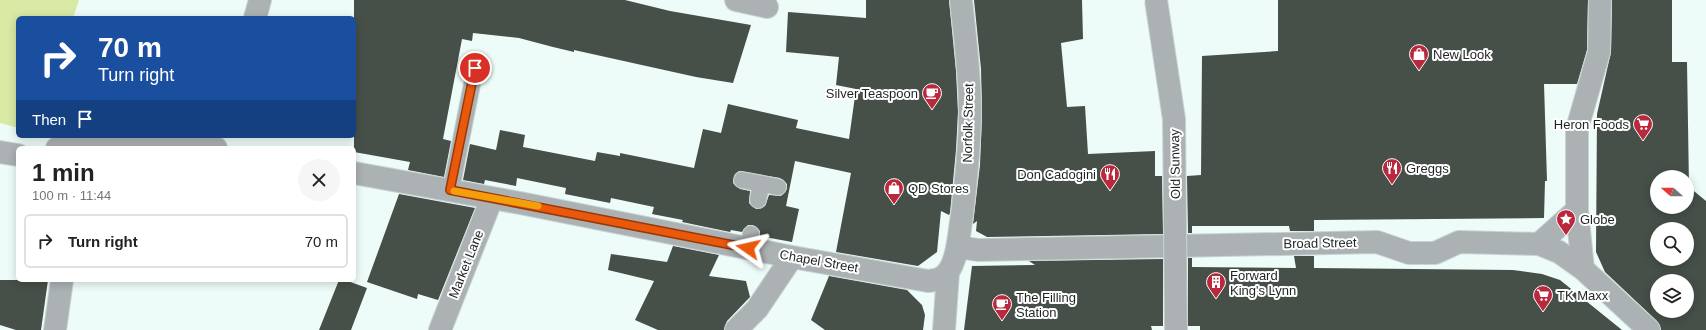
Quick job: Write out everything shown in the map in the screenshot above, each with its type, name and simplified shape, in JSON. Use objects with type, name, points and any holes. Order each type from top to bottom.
[{"type":"street","points":[[256,16],[260,0]]},
{"type":"street","points":[[736,0],[767,8]]},
{"type":"street","name":"Norfolk Street","points":[[958,247],[967,168],[970,112],[968,60],[961,0]]},
{"type":"street","name":"Old Sunway","points":[[1156,0],[1174,119],[1176,330]]},
{"type":"street","points":[[1583,269],[1577,210],[1577,129],[1599,52],[1600,0]]},
{"type":"street","points":[[69,146],[94,138]]},
{"type":"street","points":[[119,138],[197,146]]},
{"type":"street","points":[[0,152],[16,155]]},
{"type":"street","name":"Chapel Street","points":[[356,173],[492,198],[749,241],[792,257],[835,263],[928,281],[943,278],[948,272]]},
{"type":"street","name":"Market Lane","points":[[440,330],[492,198]]},
{"type":"street","points":[[1538,244],[1577,210]]},
{"type":"street","name":"Broad Street","points":[[958,247],[978,250],[1377,242],[1409,253],[1435,253],[1460,242],[1538,244],[1559,252],[1583,269],[1649,330]]},
{"type":"street","points":[[944,330],[948,272],[958,247]]},
{"type":"street","points":[[736,330],[757,308],[792,257]]},
{"type":"street","points":[[55,330],[62,282]]},
{"type":"lane","points":[[450,190],[475,68]]},
{"type":"lane","points":[[742,180],[778,187]]},
{"type":"lane","points":[[758,200],[761,184]]},
{"type":"green space","points":[[0,0],[79,0],[74,16],[16,16],[16,127],[0,123]]},
{"type":"building","points":[[354,0],[625,0],[670,11],[751,25],[733,83],[696,77],[574,50],[574,52],[519,38],[473,33],[472,41],[462,39],[443,139],[451,141],[444,177],[408,170],[410,162],[356,152],[354,138],[356,138],[356,16],[354,16]]},
{"type":"building","points":[[866,0],[949,0],[956,71],[958,112],[950,213],[949,215],[941,211],[937,252],[918,266],[836,252],[851,173],[795,161],[786,206],[799,209],[792,242],[760,236],[760,231],[753,225],[748,225],[742,232],[731,230],[730,232],[652,214],[654,207],[611,198],[610,203],[565,194],[566,188],[517,178],[516,186],[485,180],[484,184],[463,180],[470,144],[496,150],[500,130],[525,135],[523,147],[595,161],[597,152],[620,156],[620,153],[694,168],[703,129],[721,133],[728,104],[798,120],[796,128],[849,139],[856,89],[836,85],[839,57],[786,52],[788,12],[866,18]],"holes":[[[739,171],[780,178],[787,184],[787,189],[781,196],[769,195],[765,206],[756,209],[749,203],[750,191],[740,189],[733,183],[735,174]]]},
{"type":"building","points":[[974,0],[1082,0],[1083,39],[1061,43],[1067,107],[1085,106],[1088,154],[1155,151],[1155,176],[1162,176],[1163,234],[987,237],[976,231],[977,221],[973,224],[980,165],[982,112],[981,69]]},
{"type":"building","points":[[1278,0],[1588,0],[1587,50],[1577,84],[1544,84],[1547,181],[1545,181],[1544,218],[1314,220],[1314,231],[1290,231],[1289,226],[1192,226],[1192,233],[1188,233],[1187,176],[1201,175],[1202,56],[1278,51]]},
{"type":"building","points":[[1612,0],[1672,0],[1672,62],[1687,62],[1689,170],[1650,170],[1650,214],[1694,214],[1694,191],[1706,201],[1706,330],[1661,330],[1654,318],[1694,318],[1694,274],[1650,274],[1650,314],[1605,272],[1596,252],[1597,114],[1611,52]]},
{"type":"building","points":[[399,194],[475,208],[438,300],[418,294],[417,299],[367,282]]},
{"type":"building","points":[[673,246],[719,255],[709,276],[746,281],[750,297],[727,321],[724,330],[658,330],[635,320],[654,281],[608,270],[611,254],[667,262]]},
{"type":"building","points":[[1294,256],[1314,256],[1314,268],[1513,270],[1542,274],[1560,280],[1622,330],[1200,330],[1200,326],[1188,326],[1188,258],[1192,258],[1192,267],[1296,268]]},
{"type":"building","points":[[1163,259],[1163,326],[1151,326],[1152,330],[964,330],[972,266],[1035,265],[1029,261]]},
{"type":"building","points":[[829,276],[907,290],[922,305],[925,315],[923,330],[825,330],[811,320]]},
{"type":"building","points":[[0,280],[16,280],[16,282],[48,282],[41,330],[16,330],[0,325]]},
{"type":"building","points":[[338,282],[350,282],[367,288],[351,330],[319,330]]},
{"type":"slow traffic","points":[[454,191],[538,206]]},
{"type":"place","name":"New Look","points":[[1419,71]]},
{"type":"place","name":"Silver Teaspoon","points":[[932,110]]},
{"type":"place","name":"Heron Foods","points":[[1643,141]]},
{"type":"place","name":"Greggs","points":[[1392,185]]},
{"type":"place","name":"Don Cadogini","points":[[1110,191]]},
{"type":"place","name":"QD Stores","points":[[894,205]]},
{"type":"place","name":"Globe","points":[[1566,236]]},
{"type":"place","name":"Forward King's Lynn","points":[[1216,299]]},
{"type":"place","name":"TK Maxx","points":[[1543,312]]},
{"type":"place","name":"The Filling Station","points":[[1002,321]]},
{"type":"route","points":[[475,68],[450,190],[520,202],[612,222],[748,248]]}]
